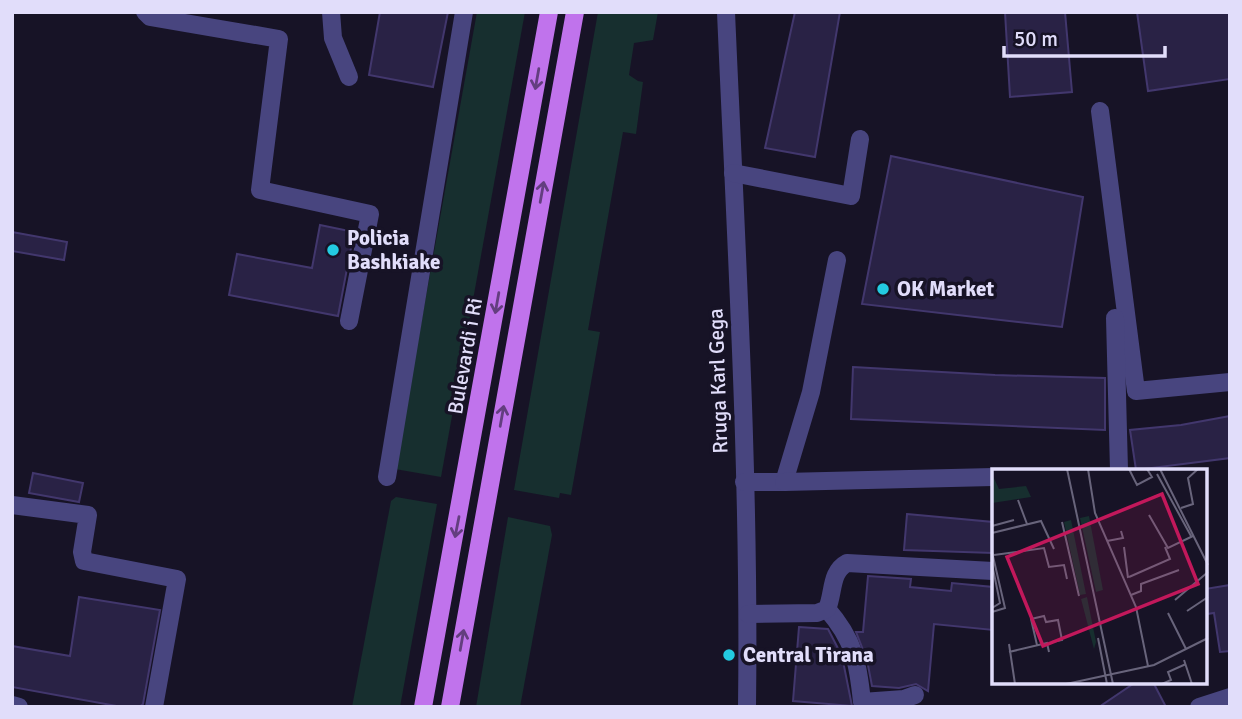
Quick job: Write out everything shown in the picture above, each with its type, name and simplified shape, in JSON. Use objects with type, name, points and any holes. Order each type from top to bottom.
[{"type":"main road","name":"Bulevardi i Ri","points":[[422,707],[464,491],[549,12]]},
{"type":"main road","points":[[450,707],[575,12]]},
{"type":"street","points":[[145,12],[150,17],[279,39],[260,190],[370,214],[349,321]]},
{"type":"street","points":[[331,12],[333,38],[349,77]]},
{"type":"street","points":[[387,477],[464,12]]},
{"type":"street","name":"Rruga Karl Gega","points":[[726,12],[748,614],[747,707]]},
{"type":"street","points":[[1100,111],[1136,391],[1230,382]]},
{"type":"street","points":[[733,173],[851,196],[860,139]]},
{"type":"street","points":[[784,481],[811,392],[837,260]]},
{"type":"street","points":[[1115,318],[1119,469]]},
{"type":"street","points":[[744,482],[992,477]]},
{"type":"street","points":[[12,505],[88,515],[82,552],[84,561],[177,579],[154,707]]},
{"type":"street","points":[[748,614],[817,613],[827,609],[834,577],[838,568],[847,564],[992,571]]},
{"type":"street","points":[[827,609],[843,628],[855,654],[862,702],[904,699],[915,695]]},
{"type":"street","points":[[1199,707],[1230,698]]},
{"type":"street","points":[[12,705],[19,707]]},
{"type":"green space","points":[[477,12],[525,12],[441,477],[395,469]]},
{"type":"green space","points":[[598,12],[658,12],[653,40],[634,43],[629,75],[643,82],[636,134],[623,132],[588,330],[600,332],[571,495],[560,493],[559,498],[514,490]]},
{"type":"green space","points":[[396,497],[437,504],[400,707],[352,707],[391,501]]},
{"type":"green space","points":[[508,517],[550,526],[552,535],[520,707],[476,707]]},
{"type":"building","points":[[380,12],[448,12],[433,87],[369,75]]},
{"type":"building","points":[[795,12],[840,12],[815,157],[765,148]]},
{"type":"building","points":[[1005,12],[1065,12],[1072,92],[1010,97]]},
{"type":"building","points":[[1137,12],[1230,12],[1230,79],[1148,91]]},
{"type":"building","points":[[891,156],[1083,197],[1062,327],[862,304]]},
{"type":"building","points":[[320,225],[354,232],[338,316],[229,295],[237,254],[312,268]]},
{"type":"building","points":[[12,232],[67,242],[64,260],[12,251]]},
{"type":"building","points":[[853,367],[1105,378],[1105,430],[851,419]]},
{"type":"building","points":[[1230,416],[1230,458],[1136,469],[1130,430],[1181,425]]},
{"type":"building","points":[[33,473],[83,483],[79,502],[29,493]]},
{"type":"building","points":[[907,514],[992,522],[992,553],[904,550]]},
{"type":"building","points":[[868,576],[911,579],[910,587],[951,591],[952,583],[992,587],[992,630],[934,624],[928,691],[916,684],[899,688],[872,686],[867,660],[856,632],[863,632]]},
{"type":"building","points":[[1230,585],[1230,651],[1220,652],[1214,613],[1207,614],[1207,589]]},
{"type":"building","points":[[79,597],[160,610],[143,704],[139,707],[122,707],[12,687],[12,646],[70,656]]},
{"type":"building","points":[[799,627],[828,629],[842,656],[852,706],[793,701]]},
{"type":"building","points":[[1133,684],[1154,684],[1166,707],[1099,707]]},
{"type":"place","name":"Policia Bashkiake","points":[[333,250]]},
{"type":"place","name":"OK Market","points":[[883,289]]},
{"type":"place","name":"Central Tirana","points":[[729,655]]}]
